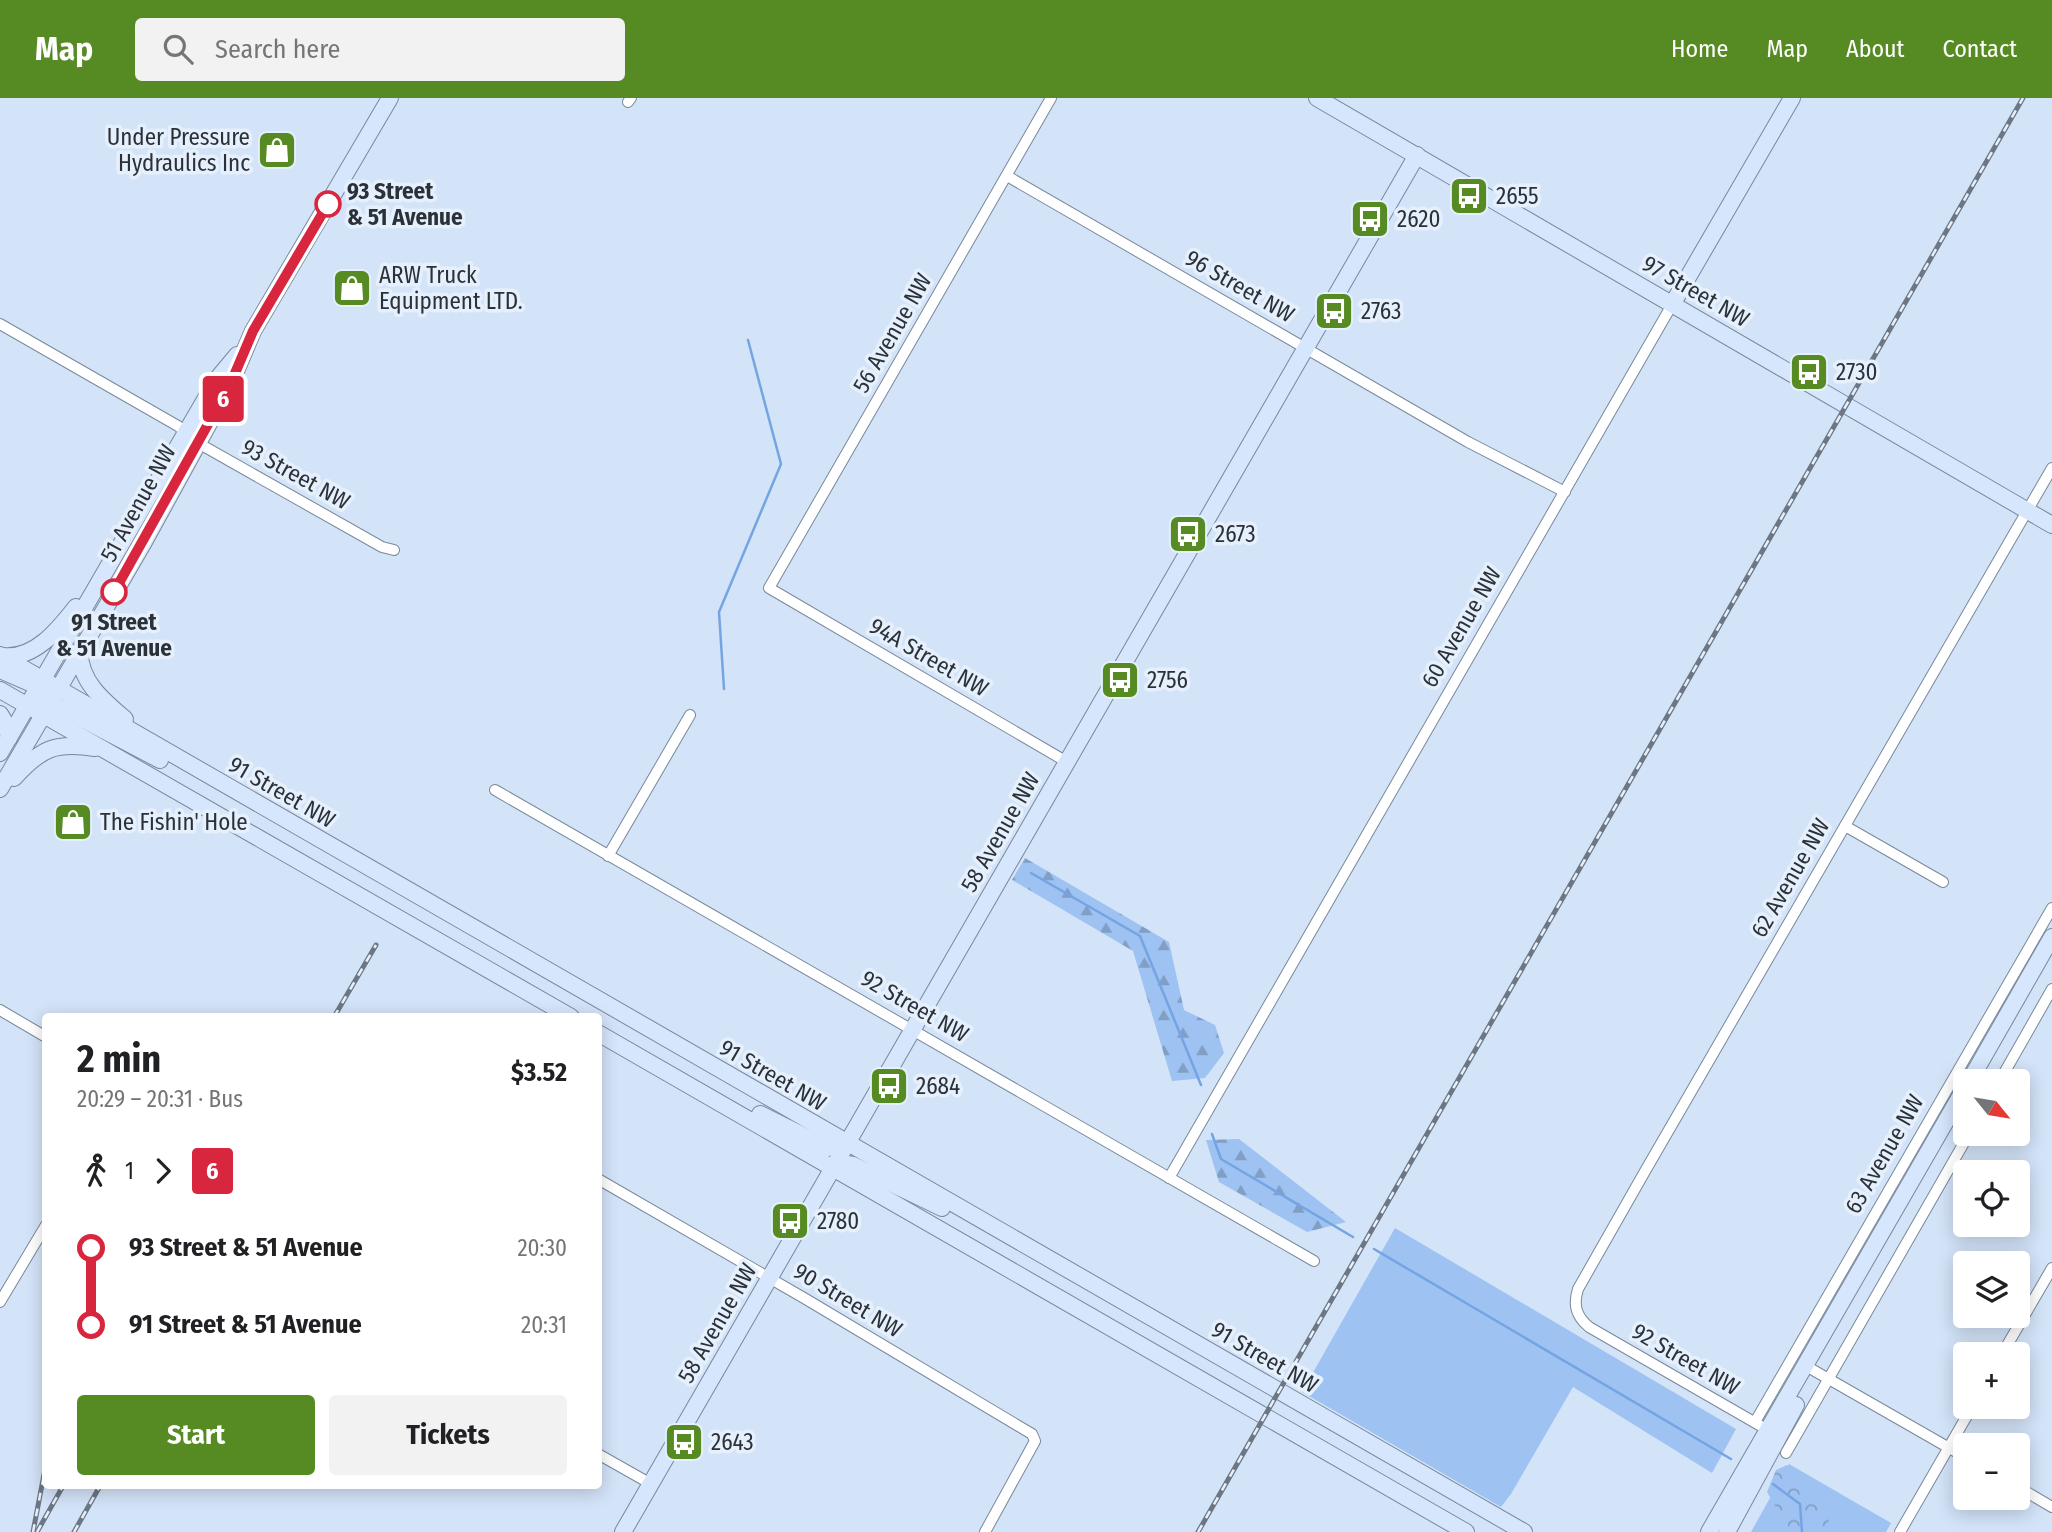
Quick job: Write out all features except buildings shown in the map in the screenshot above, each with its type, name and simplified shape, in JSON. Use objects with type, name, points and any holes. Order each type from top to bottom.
[{"type":"main road","name":"51 Avenue NW","points":[[0,792],[80,653],[192,437],[217,379],[245,345],[390,98]]},
{"type":"main road","name":"97 Street NW","points":[[1317,98],[2052,524]]},
{"type":"main road","name":"60 Avenue NW","points":[[1673,303],[1792,98]]},
{"type":"main road","name":"58 Avenue NW","points":[[623,1532],[1417,155]]},
{"type":"main road","name":"51 Avenue NW","points":[[0,753],[105,573],[192,437]]},
{"type":"main road","points":[[0,655],[19,656],[36,648],[67,619],[105,573]]},
{"type":"main road","points":[[80,653],[82,671],[99,695],[159,747]]},
{"type":"main road","points":[[0,655],[52,691],[58,688]]},
{"type":"main road","points":[[0,670],[40,683]]},
{"type":"main road","name":"91 Street NW","points":[[58,688],[1524,1532]]},
{"type":"main road","points":[[0,690],[28,705],[47,709],[178,769],[205,774]]},
{"type":"main road","points":[[47,709],[104,750],[564,1013]]},
{"type":"main road","points":[[0,714],[6,724],[9,738]]},
{"type":"main road","points":[[0,792],[29,763],[50,748],[73,745],[104,750]]},
{"type":"main road","points":[[1976,1069],[2052,937]]},
{"type":"main road","points":[[1988,1069],[2052,957]]},
{"type":"main road","points":[[602,1034],[1466,1532]]},
{"type":"main road","points":[[695,1087],[720,1093],[828,1148],[847,1143]]},
{"type":"main road","name":"63 Avenue NW","points":[[1817,1372],[1953,1111]]},
{"type":"main road","name":"63 Avenue NW","points":[[1709,1532],[1768,1430],[1817,1372],[1953,1130]]},
{"type":"main road","points":[[832,1168],[853,1165],[929,1203],[998,1230]]},
{"type":"main road","name":"63 Avenue NW","points":[[1727,1532],[1768,1430]]},
{"type":"street","name":"56 Avenue NW","points":[[769,589],[1051,98]]},
{"type":"street","name":"96 Street NW","points":[[1006,176],[1468,442],[1565,492]]},
{"type":"street","name":"60 Avenue NW","points":[[1169,1178],[1673,303]]},
{"type":"street","name":"93 Street NW","points":[[0,324],[382,547],[394,550]]},
{"type":"street","name":"62 Avenue NW","points":[[1577,1313],[1575,1306],[1578,1289],[2052,468]]},
{"type":"street","name":"94A Street NW","points":[[769,589],[1067,762]]},
{"type":"street","points":[[608,856],[690,715]]},
{"type":"street","name":"92 Street NW","points":[[495,790],[1314,1261]]},
{"type":"street","points":[[1845,826],[1943,883]]},
{"type":"street","name":"63 Avenue NW","points":[[1768,1430],[2052,908]]},
{"type":"street","points":[[2006,1069],[2052,989]]},
{"type":"street","points":[[0,1010],[42,1035]]},
{"type":"street","name":"63 Avenue NW","points":[[1786,1453],[1817,1372],[1961,1146]]},
{"type":"street","name":"90 Street NW","points":[[602,1181],[769,1277],[1032,1434],[1035,1441],[985,1532]]},
{"type":"street","points":[[0,1302],[42,1232]]},
{"type":"street","points":[[2010,1342],[2052,1268]]},
{"type":"street","name":"92 Street NW","points":[[1577,1313],[1589,1326],[1768,1430]]},
{"type":"street","points":[[1817,1372],[1953,1450]]},
{"type":"street","points":[[1900,1532],[1965,1419]]},
{"type":"street","points":[[602,1456],[650,1484]]},
{"type":"street","points":[[2030,1495],[2052,1507]]},
{"type":"green space","points":[[1025,858],[1169,942],[1184,1010],[1215,1025],[1224,1053],[1205,1078],[1172,1081],[1133,951],[1012,880]]},
{"type":"green space","points":[[1239,1139],[1346,1222],[1307,1232],[1219,1182],[1206,1140]]},
{"type":"green space","points":[[1395,1228],[1736,1429],[1712,1473],[1573,1387],[1501,1507],[1302,1392]]},
{"type":"green space","points":[[1789,1464],[1891,1523],[1886,1532],[1751,1532]]},
{"type":"green space","points":[[1787,1465],[1798,1471],[1831,1516],[1825,1530],[1783,1532],[1786,1525],[1767,1492],[1776,1470]]},
{"type":"waterway","points":[[724,689],[719,612],[781,464],[748,340]]},
{"type":"waterway","points":[[1031,873],[1140,936],[1201,1085]]},
{"type":"waterway","points":[[1212,1134],[1221,1159],[1353,1237]]},
{"type":"waterway","points":[[1374,1249],[1731,1459]]},
{"type":"waterway","points":[[1773,1484],[1800,1504],[1802,1532]]},
{"type":"railway","points":[[1198,1532],[2023,98]]},
{"type":"railway","points":[[336,1013],[376,945]]},
{"type":"railway","points":[[33,1532],[42,1485]]},
{"type":"railway","points":[[37,1532],[61,1489]]},
{"type":"railway","points":[[74,1532],[98,1489]]},
{"type":"bus line","name":"6","points":[[114,592],[230,385],[245,345],[328,204]]},
{"type":"place","name":"Under Pressure Hydraulics Inc","points":[[277,150]]},
{"type":"place","name":"2655","points":[[1469,196]]},
{"type":"place","name":"93 Street & 51 Avenue","points":[[328,204]]},
{"type":"place","name":"2620","points":[[1370,219]]},
{"type":"place","name":"ARW Truck Equipment LTD.","points":[[352,288]]},
{"type":"place","name":"2763","points":[[1334,311]]},
{"type":"place","name":"2730","points":[[1809,372]]},
{"type":"place","name":"2673","points":[[1188,534]]},
{"type":"place","name":"91 Street & 51 Avenue","points":[[114,592]]},
{"type":"place","name":"2756","points":[[1120,680]]},
{"type":"place","name":"The Fishin' Hole","points":[[73,822]]},
{"type":"place","name":"2684","points":[[889,1086]]},
{"type":"place","name":"2780","points":[[790,1221]]},
{"type":"place","name":"2643","points":[[684,1442]]}]
